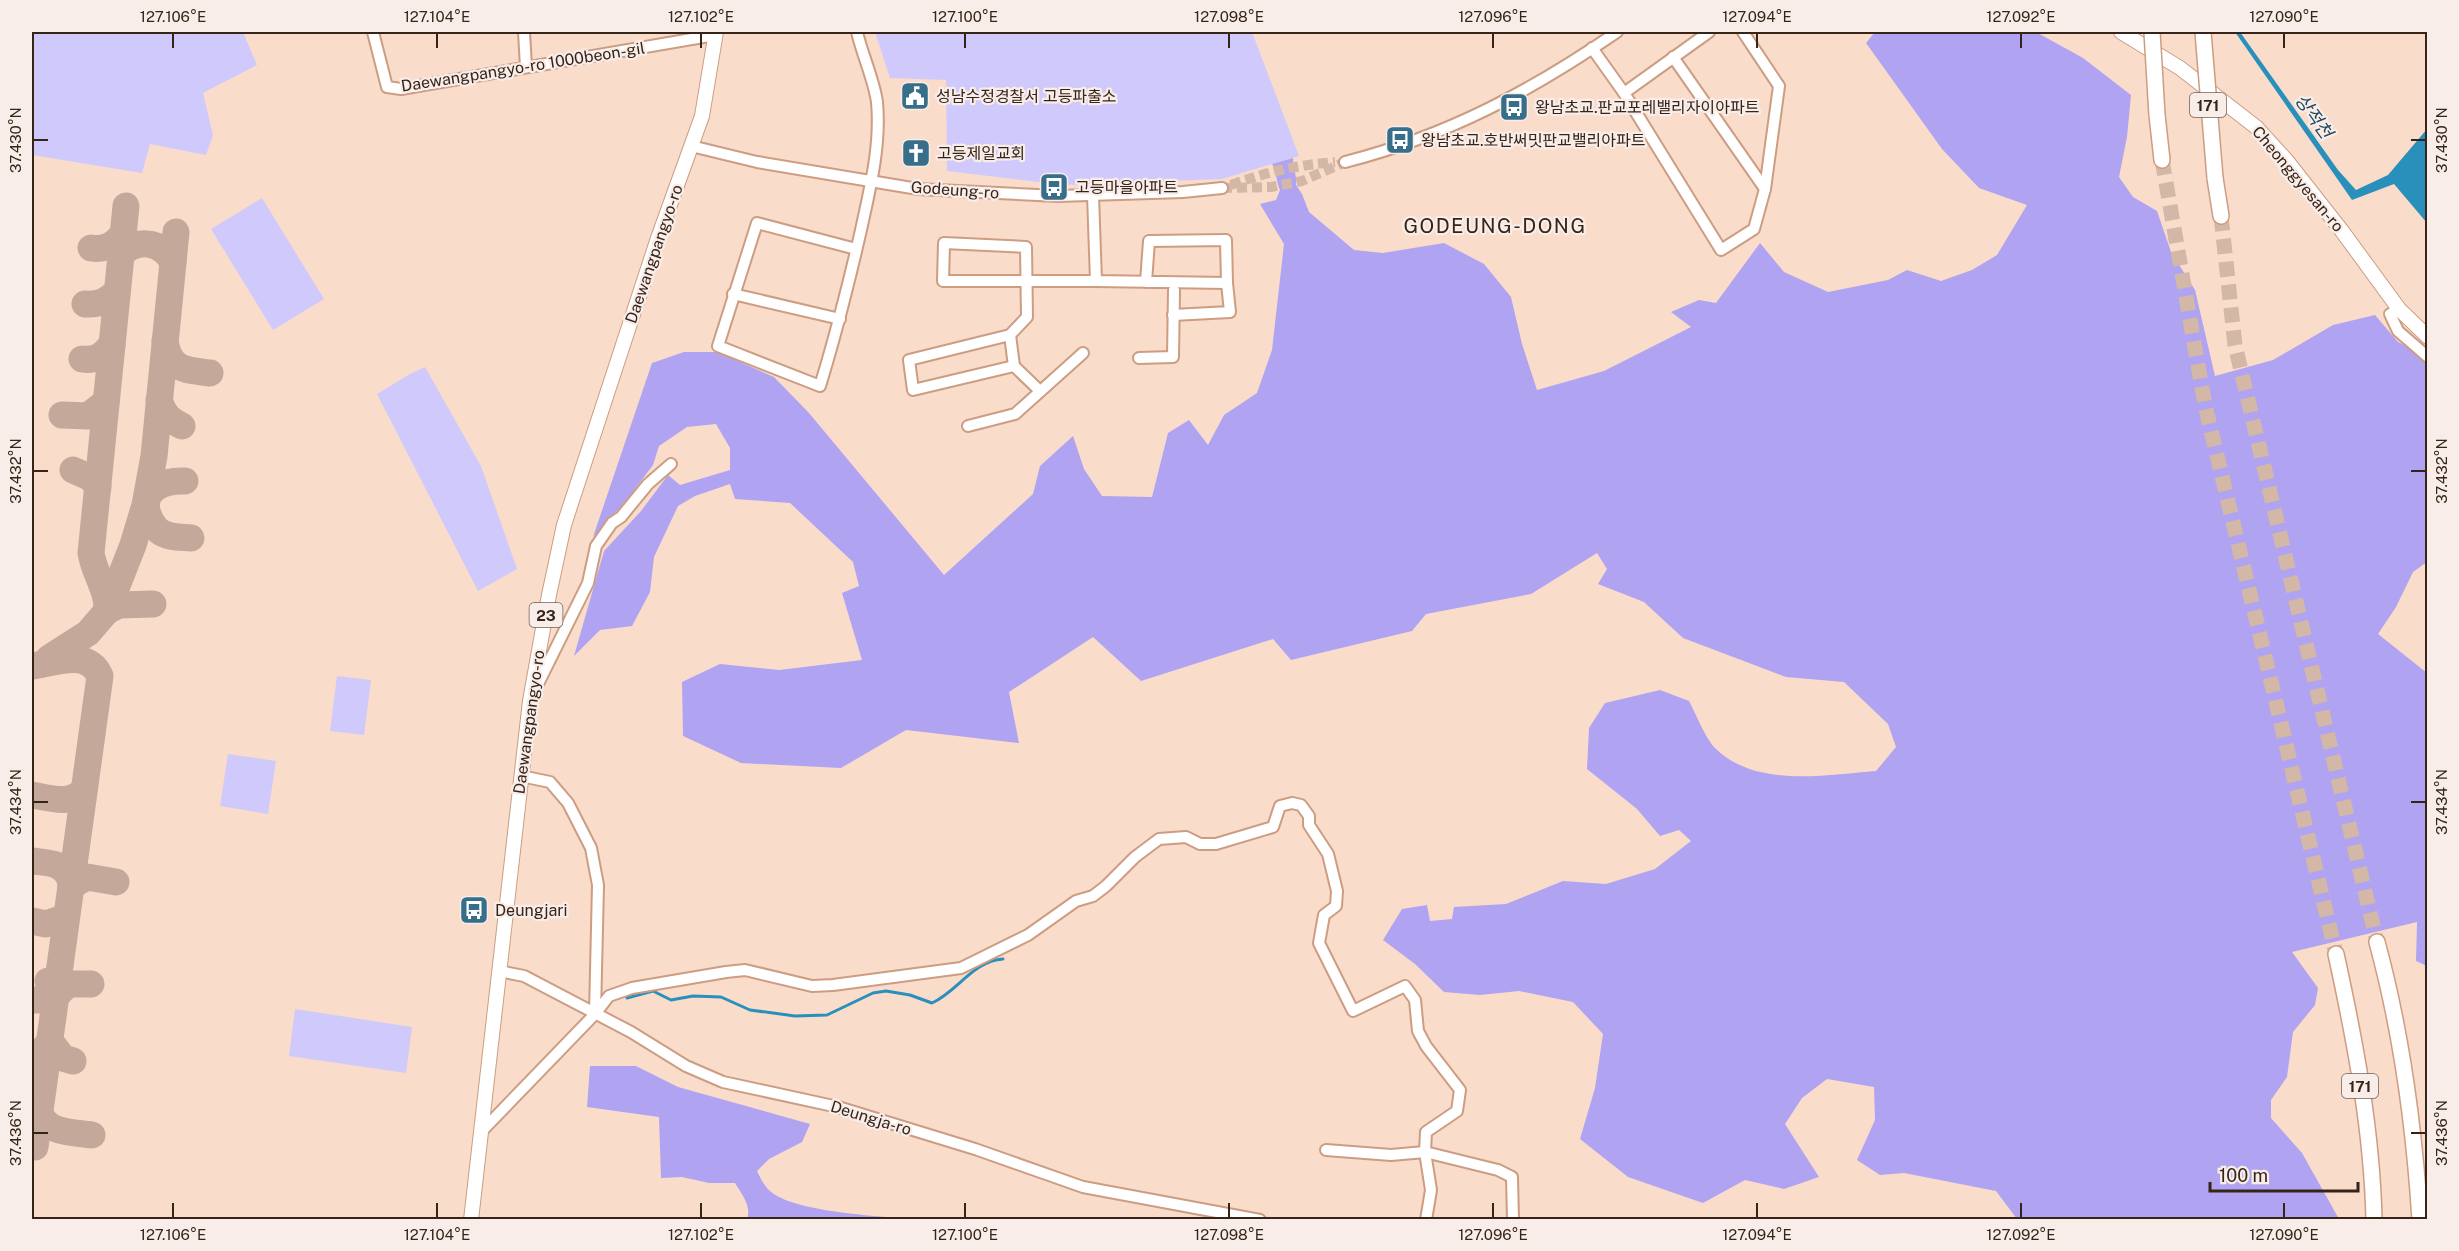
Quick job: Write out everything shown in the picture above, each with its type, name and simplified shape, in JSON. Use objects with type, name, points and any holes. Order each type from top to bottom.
[{"type":"highway","points":[[2152,32],[2162,160]]},
{"type":"highway","name":"171","points":[[2203,32],[2215,178],[2221,216]]},
{"type":"highway","points":[[2377,942],[2393,1000],[2406,1074],[2415,1142],[2420,1220]]},
{"type":"highway","name":"171","points":[[2336,954],[2359,1078],[2367,1135],[2374,1220]]},
{"type":"main road","name":"Cheonggyesan-ro","points":[[2121,32],[2187,74],[2256,127],[2287,161],[2342,231],[2398,309],[2427,337]]},
{"type":"main road","name":"Cheonggyesan-ro","points":[[2129,32],[2145,47]]},
{"type":"main road","name":"Daewangpangyo-ro","points":[[471,1220],[530,701],[564,525],[658,238],[702,116],[716,33]]},
{"type":"street","name":"Daewangpangyo-ro 1000beon-gil","points":[[372,32],[387,87],[401,90],[716,33]]},
{"type":"street","points":[[524,32],[526,68]]},
{"type":"street","points":[[856,249],[757,223],[718,346],[820,386],[840,319],[872,181],[878,137],[877,100],[857,32]]},
{"type":"street","points":[[1345,162],[1449,128],[1517,95],[1617,32]]},
{"type":"street","points":[[1624,93],[1709,32]]},
{"type":"street","points":[[1592,48],[1624,93],[1721,250],[1754,229],[1766,189],[1779,86],[1743,32]]},
{"type":"street","points":[[1673,57],[1766,189]]},
{"type":"street","name":"Godeung-ro","points":[[691,146],[757,162],[918,189],[1058,196],[1183,192],[1222,188]]},
{"type":"street","points":[[1093,195],[1096,281]]},
{"type":"street","points":[[1146,282],[1149,241],[1226,240],[1230,312],[1173,315]]},
{"type":"street","points":[[1014,366],[913,390],[909,360],[1010,335],[1028,317],[1027,281],[1026,246],[944,243],[943,281],[1027,281],[1096,281],[1227,283]]},
{"type":"street","points":[[1139,358],[1173,357],[1174,290]]},
{"type":"street","points":[[733,294],[840,319]]},
{"type":"street","points":[[2398,309],[2390,314],[2398,331],[2427,357]]},
{"type":"street","points":[[1010,335],[1014,366],[1040,392]]},
{"type":"street","points":[[968,426],[1015,414],[1083,353]]},
{"type":"street","points":[[530,701],[588,583],[596,546],[612,523],[621,517],[648,484],[671,464]]},
{"type":"street","points":[[521,776],[550,782],[568,803],[591,848],[598,885],[595,1014]]},
{"type":"street","points":[[480,1132],[595,1014],[609,996],[632,988],[745,970],[812,986],[961,968],[1028,935],[1076,901],[1093,896],[1135,857],[1159,839],[1186,837],[1200,844],[1216,844],[1238,839],[1273,827],[1280,806],[1292,803],[1301,805],[1309,816],[1309,825],[1328,854],[1337,891],[1336,906],[1324,915],[1319,943],[1353,1011],[1405,986],[1415,1000],[1418,1031],[1426,1046],[1460,1090],[1457,1111],[1426,1132],[1425,1152],[1431,1190],[1426,1220]]},
{"type":"street","name":"Deungja-ro","points":[[499,971],[524,976],[631,1032],[686,1066],[723,1082],[838,1107],[975,1149],[1083,1187],[1260,1220]]},
{"type":"street","points":[[1326,1150],[1391,1155],[1425,1152],[1498,1170],[1512,1177],[1513,1220]]},
{"type":"shaded area","points":[[32,32],[243,32],[257,65],[203,93],[213,135],[206,155],[150,144],[142,173],[32,155]]},
{"type":"shaded area","points":[[875,32],[1252,32],[1299,156],[1222,179],[1063,185],[947,171],[946,80],[890,78]]},
{"type":"shaded area","points":[[1875,32],[2036,32],[2083,58],[2131,95],[2127,137],[2119,177],[2133,197],[2157,211],[2171,252],[2195,290],[2215,376],[2273,360],[2333,325],[2375,315],[2398,342],[2418,352],[2427,367],[2427,562],[2413,572],[2396,607],[2378,634],[2427,673],[2427,966],[2416,961],[2417,922],[2292,952],[2318,988],[2315,1005],[2293,1032],[2287,1077],[2271,1100],[2271,1118],[2302,1153],[2339,1219],[2017,1219],[1996,1191],[1904,1173],[1880,1175],[1857,1160],[1875,1120],[1874,1087],[1827,1079],[1802,1098],[1785,1124],[1819,1177],[1784,1189],[1745,1180],[1703,1203],[1628,1177],[1580,1139],[1595,1088],[1603,1034],[1573,1002],[1519,991],[1480,995],[1444,992],[1415,964],[1383,940],[1402,909],[1427,905],[1430,921],[1452,919],[1454,907],[1506,904],[1563,881],[1606,884],[1655,869],[1691,841],[1679,830],[1660,836],[1637,809],[1587,769],[1589,728],[1605,703],[1660,690],[1689,701],[1716,749],[1733,761],[1771,774],[1814,776],[1876,771],[1896,747],[1888,724],[1844,682],[1786,677],[1683,638],[1644,602],[1598,584],[1607,569],[1597,553],[1531,594],[1426,614],[1412,631],[1291,660],[1273,639],[1141,681],[1093,637],[1009,692],[1019,743],[906,730],[841,768],[741,763],[683,736],[682,682],[720,664],[779,670],[862,660],[842,593],[859,586],[853,562],[790,503],[735,499],[730,484],[695,496],[678,506],[654,557],[650,592],[632,626],[600,630],[574,656],[604,551],[641,511],[668,475],[680,485],[730,470],[730,448],[716,424],[687,427],[659,446],[653,465],[626,501],[593,537],[652,363],[684,352],[717,352],[774,377],[809,413],[944,575],[1033,494],[1040,466],[1073,436],[1084,469],[1102,496],[1152,497],[1168,433],[1189,420],[1208,445],[1224,415],[1257,393],[1272,350],[1284,244],[1260,204],[1276,200],[1280,190],[1272,164],[1293,158],[1296,185],[1309,212],[1354,250],[1383,253],[1444,243],[1484,264],[1511,297],[1522,344],[1537,390],[1604,371],[1691,327],[1671,312],[1699,300],[1716,303],[1760,243],[1784,272],[1828,292],[1888,280],[1907,270],[1941,281],[1972,270],[1997,255],[2027,205],[1979,188],[1942,149],[1866,43]]},
{"type":"shaded area","points":[[262,198],[324,299],[273,330],[211,229]]},
{"type":"shaded area","points":[[425,367],[481,466],[517,569],[478,591],[377,394]]},
{"type":"shaded area","points":[[337,676],[371,680],[364,735],[330,731]]},
{"type":"shaded area","points":[[228,754],[276,761],[268,814],[220,806]]},
{"type":"shaded area","points":[[295,1009],[412,1027],[406,1073],[289,1056]]},
{"type":"shaded area","points":[[590,1066],[636,1066],[678,1087],[810,1124],[802,1142],[769,1159],[757,1171],[770,1191],[797,1204],[816,1208],[910,1219],[747,1219],[747,1205],[735,1183],[709,1183],[682,1177],[661,1178],[659,1117],[587,1107]]},
{"type":"water","points":[[2235,32],[2240,32],[2338,170],[2356,190],[2388,175],[2427,129],[2427,223],[2394,184],[2352,200]]},
{"type":"waterway","points":[[627,998],[653,991],[671,1000],[693,996],[721,997],[750,1010],[795,1016],[827,1015],[873,993],[886,991],[910,995],[932,1003],[983,965],[1003,959]]},
{"type":"taxiway","points":[[107,611],[107,603],[91,553],[126,206]]},
{"type":"taxiway","points":[[49,658],[88,633],[107,611],[133,545],[145,505],[154,456],[176,232]]},
{"type":"taxiway","points":[[91,248],[109,246],[123,234]]},
{"type":"taxiway","points":[[121,254],[135,246],[149,244],[162,250],[173,262]]},
{"type":"taxiway","points":[[85,304],[103,302],[117,291]]},
{"type":"taxiway","points":[[165,341],[170,358],[180,367],[210,373]]},
{"type":"taxiway","points":[[82,359],[99,356],[112,344]]},
{"type":"taxiway","points":[[159,400],[167,416],[182,426]]},
{"type":"taxiway","points":[[62,415],[88,416],[106,402]]},
{"type":"taxiway","points":[[73,470],[91,478],[98,487]]},
{"type":"taxiway","points":[[185,481],[170,482],[157,487],[148,496],[146,503],[150,519],[157,529],[166,535],[191,538]]},
{"type":"taxiway","points":[[107,611],[119,605],[153,604]]},
{"type":"taxiway","points":[[33,666],[61,660],[80,660],[88,662],[100,676],[35,1147]]},
{"type":"taxiway","points":[[32,795],[60,800],[73,798],[84,789]]},
{"type":"taxiway","points":[[32,861],[61,867],[71,882]]},
{"type":"taxiway","points":[[71,886],[87,877],[116,882]]},
{"type":"taxiway","points":[[32,921],[46,924],[66,917]]},
{"type":"taxiway","points":[[32,1000],[46,1000],[56,992],[48,981]]},
{"type":"taxiway","points":[[56,996],[68,984],[91,984]]},
{"type":"taxiway","points":[[43,1050],[50,1041],[63,1058],[73,1061]]},
{"type":"taxiway","points":[[39,1112],[43,1119],[54,1128],[92,1135]]},
{"type":"tunnel","points":[[2162,160],[2205,405],[2336,954]]},
{"type":"tunnel","points":[[1231,185],[1282,170],[1335,162]]},
{"type":"tunnel","points":[[1222,188],[1271,187],[1302,181],[1345,162]]},
{"type":"tunnel","points":[[2221,216],[2235,345],[2377,942]]},
{"type":"place","name":"성남수정경찰서 고등파출소","points":[[915,96]]},
{"type":"place","name":"왕남초교.판교포레밸리자이아파트","points":[[1514,107]]},
{"type":"place","name":"왕남초교.호반써밋판교밸리아파트","points":[[1400,140]]},
{"type":"place","name":"고등제일교회","points":[[916,153]]},
{"type":"place","name":"고등마을아파트","points":[[1054,187]]},
{"type":"place","name":"Deungjari","points":[[474,910]]},
{"type":"district","name":"GODEUNG-DONG","points":[[1495,226]]},
{"type":"water label","name":"상적천","points":[[2314,116]]}]
